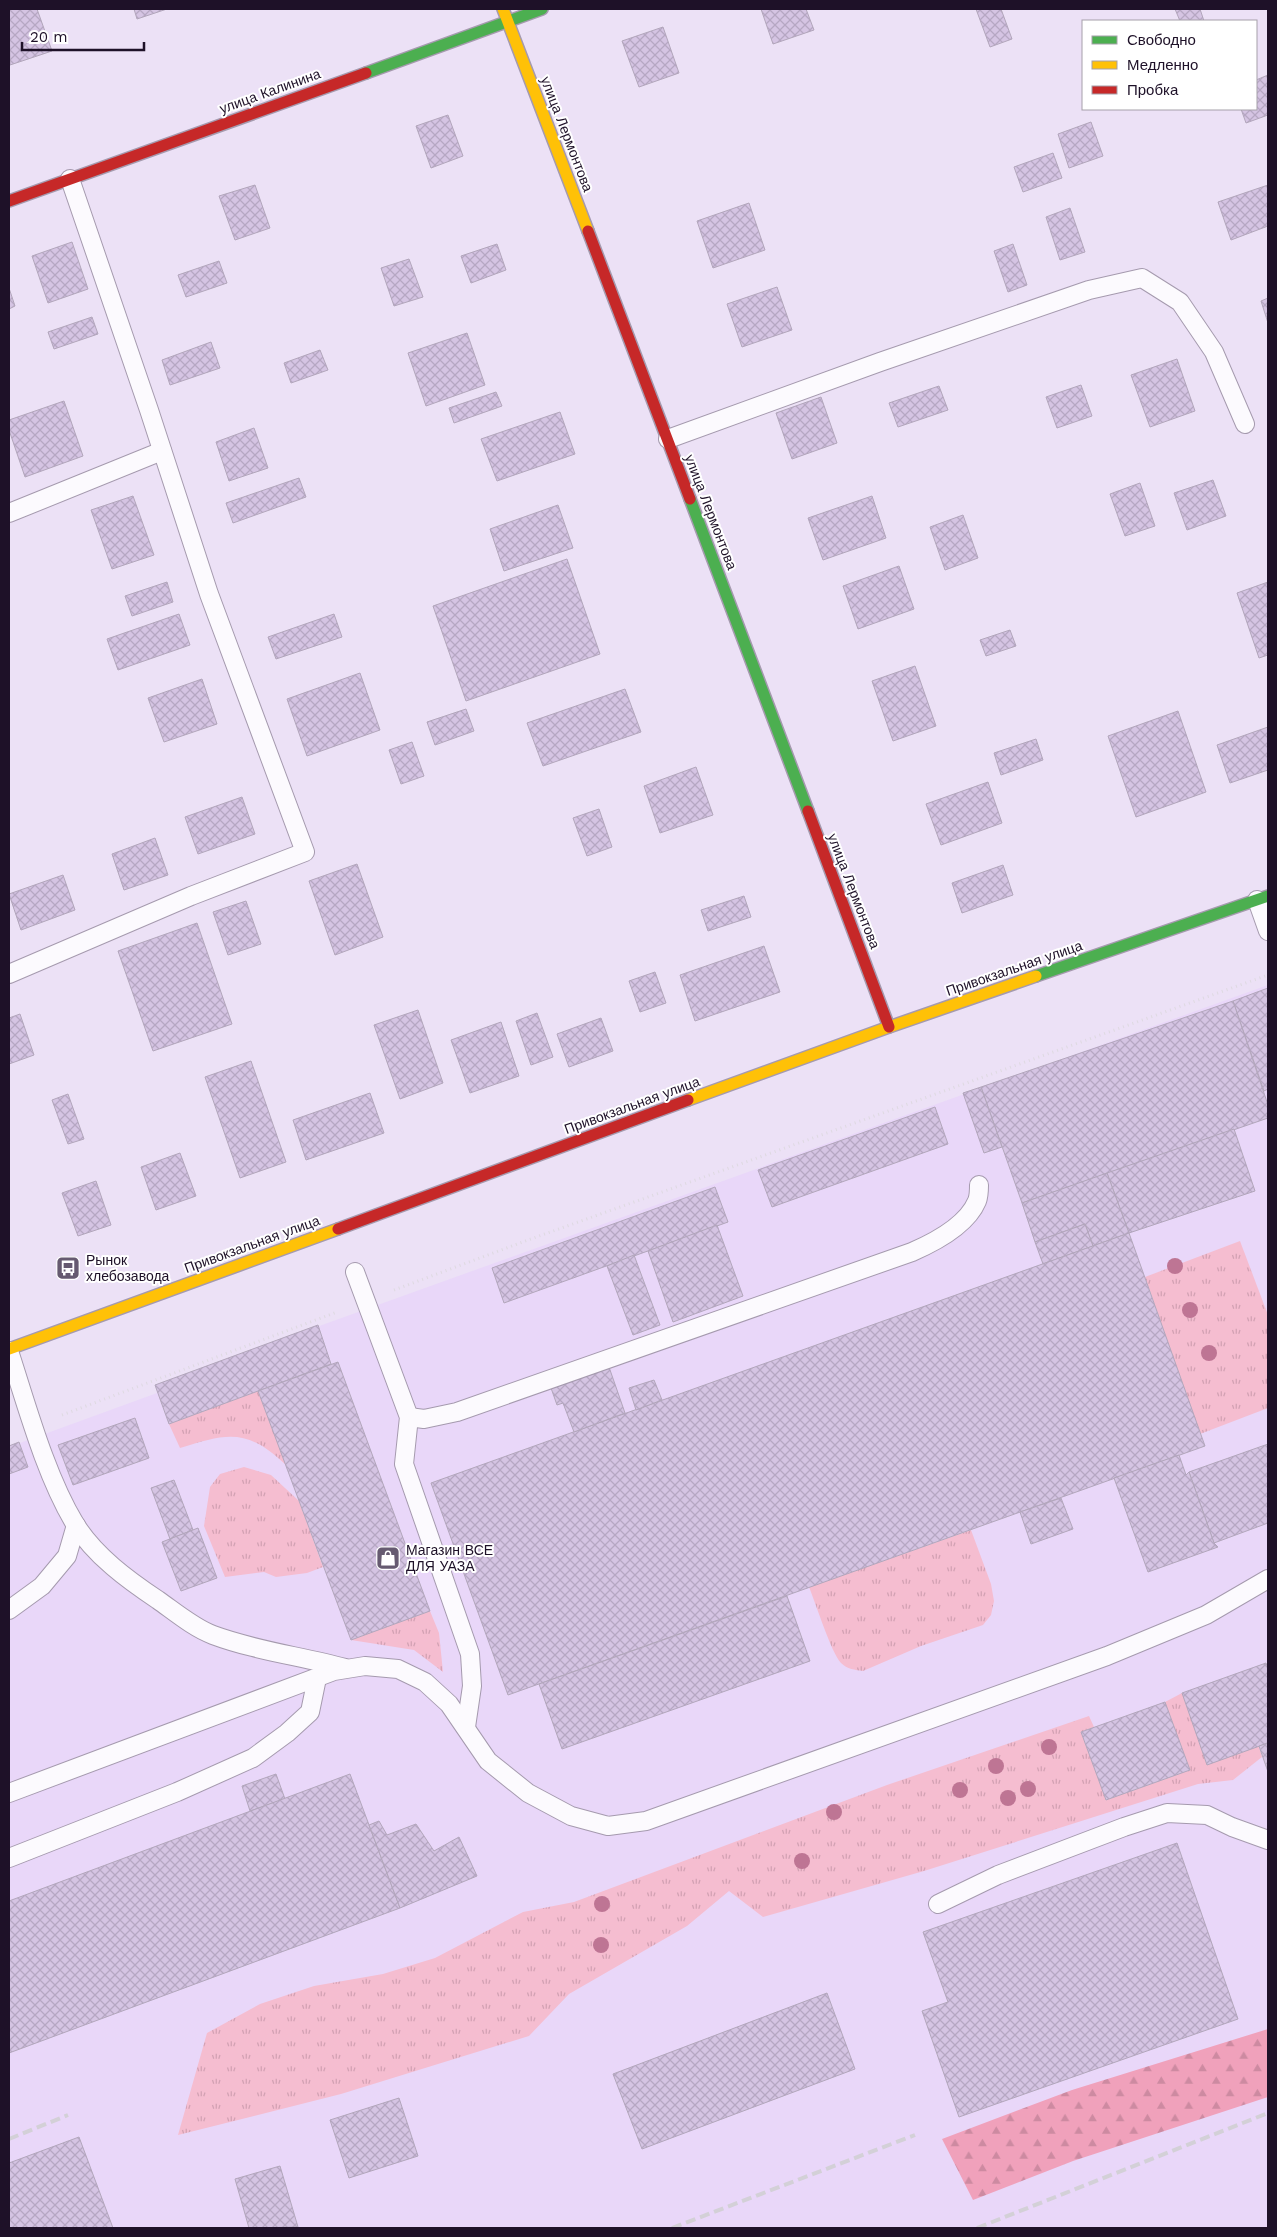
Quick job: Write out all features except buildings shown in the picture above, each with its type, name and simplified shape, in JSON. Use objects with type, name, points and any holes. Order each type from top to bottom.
[{"type":"street","name":"улица Лермонтова","points":[[503,9],[668,439],[889,1027]]},
{"type":"street","name":"улица Калинина","points":[[9,201],[542,9]]},
{"type":"street","name":"Привокзальная улица","points":[[9,1350],[889,1027],[1263,898]]},
{"type":"lane","points":[[9,974],[191,896],[305,852],[209,594],[70,179]]},
{"type":"lane","points":[[668,439],[880,362],[1080,293],[1142,278],[1180,302],[1214,352],[1245,424]]},
{"type":"lane","points":[[9,513],[162,451]]},
{"type":"lane","points":[[1263,898],[1268,931]]},
{"type":"lane","points":[[409,1417],[424,1419],[457,1412],[912,1252],[939,1241],[963,1219],[977,1201],[979,1185]]},
{"type":"lane","points":[[355,1272],[409,1417],[404,1464],[470,1654],[472,1686],[466,1727]]},
{"type":"lane","points":[[9,1350],[34,1426],[58,1489],[76,1525],[96,1549],[128,1580],[211,1634],[255,1649],[308,1658],[348,1669]]},
{"type":"lane","points":[[9,1610],[42,1586],[67,1556],[76,1525]]},
{"type":"lane","points":[[9,1793],[334,1671],[365,1666],[398,1669],[425,1682],[449,1704],[488,1761],[528,1793],[571,1816],[608,1826],[646,1822],[1107,1656],[1206,1615],[1268,1579]]},
{"type":"lane","points":[[9,1858],[177,1792],[253,1758],[287,1733],[310,1712],[317,1678]]},
{"type":"lane","points":[[938,1904],[998,1875],[1124,1826],[1167,1813],[1207,1815],[1232,1827],[1268,1840]]},
{"type":"path","points":[[34,1426],[528,1240],[1268,975]]},
{"type":"shaded area","points":[[1268,985],[1268,2228],[9,2228],[9,1447],[157,1393],[155,1385]]},
{"type":"green space","points":[[1240,1241],[1268,1315],[1268,1408],[1200,1434],[1145,1277]]},
{"type":"green space","points":[[258,1391],[286,1465],[260,1445],[248,1439],[236,1437],[211,1439],[180,1448],[169,1424]]},
{"type":"green space","points":[[244,1467],[271,1475],[299,1501],[323,1567],[307,1573],[276,1577],[264,1572],[225,1577],[204,1526],[210,1487],[220,1474]]},
{"type":"green space","points":[[971,1530],[991,1584],[994,1601],[991,1615],[983,1625],[921,1646],[863,1671],[854,1670],[843,1665],[828,1639],[809,1587]]},
{"type":"green space","points":[[430,1611],[439,1633],[443,1672],[414,1650],[351,1640]]},
{"type":"green space","points":[[1182,1693],[1207,1764],[1259,1746],[1262,1757],[1233,1780],[1198,1784],[924,1871],[763,1917],[729,1891],[687,1926],[569,1994],[529,2036],[341,2094],[178,2135],[207,2033],[260,2004],[314,1986],[383,1974],[435,1958],[523,1912],[574,1902],[887,1785],[1089,1716],[1094,1727],[1081,1732],[1106,1800],[1190,1770],[1165,1702]]},
{"type":"green space","points":[[1268,2029],[1268,2097],[1073,2161],[973,2200],[942,2139],[1072,2090]]},
{"type":"railway","points":[[977,2228],[1268,2113]]},
{"type":"railway","points":[[9,2139],[68,2115]]},
{"type":"railway","points":[[672,2228],[915,2135]]},
{"type":"traffic: fast","points":[[366,73],[542,9]]},
{"type":"traffic: fast","points":[[690,499],[808,811]]},
{"type":"traffic: fast","points":[[1036,976],[1268,896]]},
{"type":"traffic: slow","points":[[503,9],[588,231]]},
{"type":"traffic: slow","points":[[688,1100],[1036,976]]},
{"type":"traffic: slow","points":[[9,1349],[338,1229]]},
{"type":"traffic: jam","points":[[9,201],[366,73]]},
{"type":"traffic: jam","points":[[588,231],[690,499]]},
{"type":"traffic: jam","points":[[808,811],[889,1027]]},
{"type":"traffic: jam","points":[[338,1229],[688,1100]]},
{"type":"place","name":"Рынок хлебозавода","points":[[68,1268]]},
{"type":"place","name":"Магазин ВСЕ ДЛЯ УАЗА","points":[[388,1558]]}]
